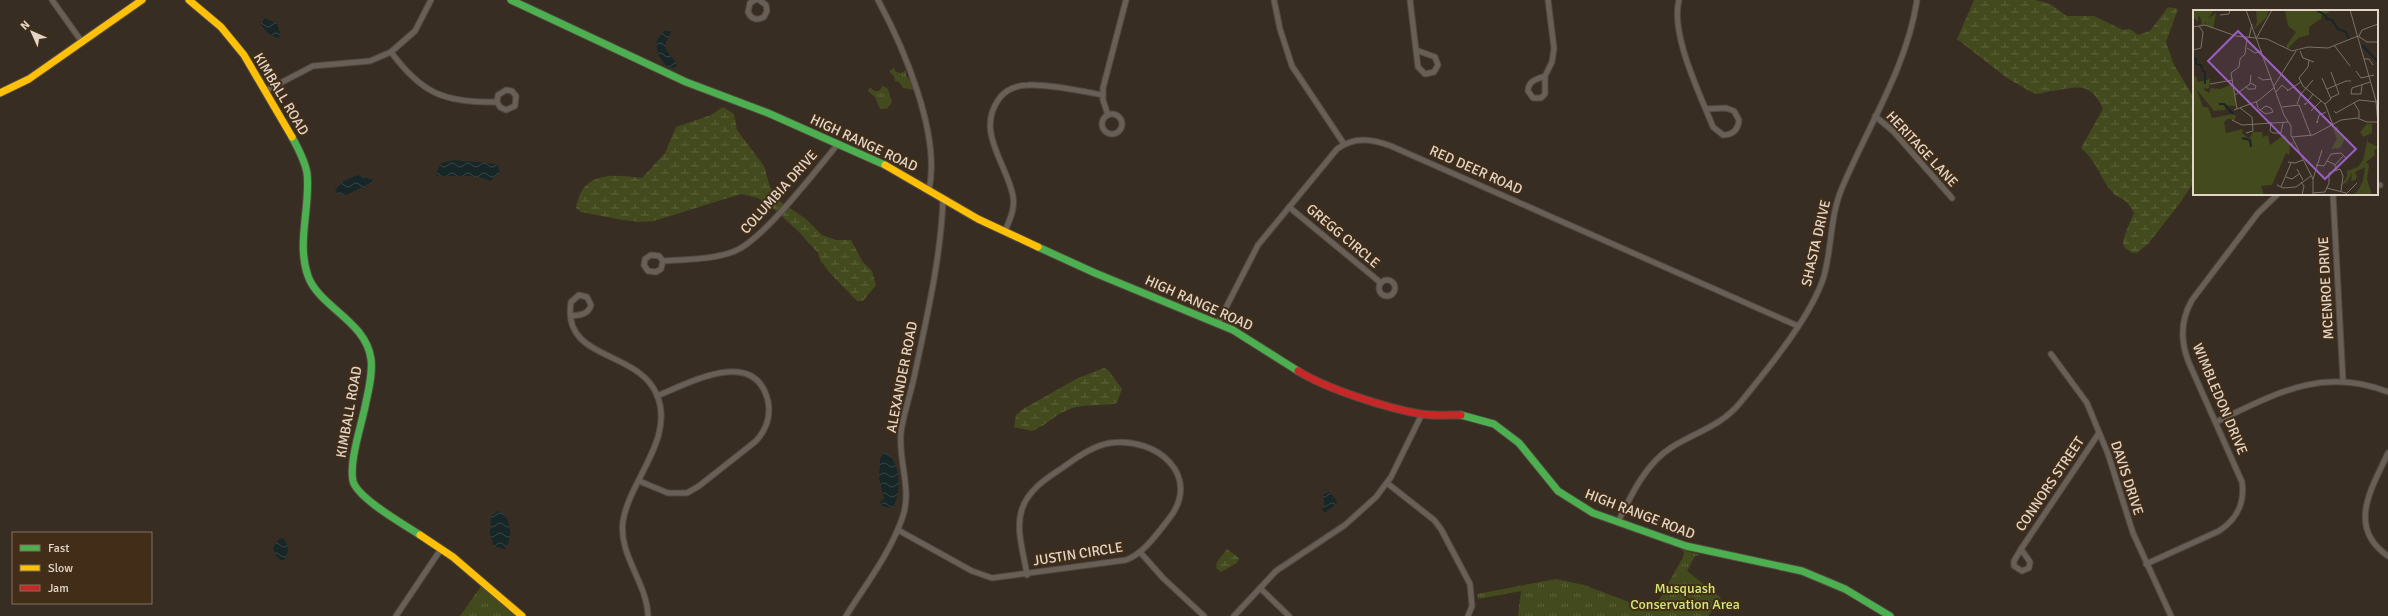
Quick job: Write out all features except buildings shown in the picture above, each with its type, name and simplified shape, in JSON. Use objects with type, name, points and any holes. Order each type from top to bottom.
[{"type":"street","points":[[52,0],[82,42]]},
{"type":"street","points":[[0,93],[29,79],[142,0]]},
{"type":"street","name":"KIMBALL ROAD","points":[[189,0],[217,24],[247,59],[299,149],[307,173],[304,262],[308,277],[319,294],[356,329],[371,358],[370,383],[353,465],[353,482],[371,503],[442,549],[522,616]]},
{"type":"street","points":[[265,91],[312,66],[370,61],[392,52],[415,31],[431,0]]},
{"type":"street","name":"HIGH RANGE ROAD","points":[[511,0],[679,79],[768,113],[895,169],[943,199],[1005,231],[1095,273],[1218,323],[1252,340],[1316,382],[1389,407],[1422,414],[1464,415],[1494,424],[1519,443],[1544,476],[1566,498],[1593,513],[1696,549],[1802,570],[1845,589],[1890,616]]},
{"type":"street","points":[[755,0],[750,3],[748,9],[749,14],[754,19],[761,19],[766,14],[767,8],[763,1]]},
{"type":"street","points":[[878,0],[898,36],[924,116],[932,168],[929,190]]},
{"type":"street","points":[[1108,115],[1103,94],[1126,0]]},
{"type":"street","points":[[1274,0],[1280,29],[1292,66],[1344,144]]},
{"type":"street","points":[[1410,0],[1416,50],[1420,72],[1426,75],[1434,72],[1438,67],[1436,59],[1416,50]]},
{"type":"street","points":[[1545,76],[1532,81],[1528,85],[1528,93],[1533,98],[1539,99],[1545,94],[1545,76],[1554,51],[1548,0]]},
{"type":"street","points":[[1679,0],[1677,14],[1680,39],[1706,109],[1717,133],[1728,135],[1737,129],[1739,118],[1732,110],[1706,109]]},
{"type":"street","name":"SHASTA DRIVE","points":[[1618,522],[1639,484],[1657,459],[1673,446],[1715,425],[1731,413],[1798,326],[1812,305],[1820,286],[1839,197],[1906,46],[1917,0]]},
{"type":"street","points":[[392,52],[412,78],[429,91],[474,102],[497,102]]},
{"type":"street","points":[[1005,231],[1012,216],[1014,203],[1011,190],[991,135],[990,119],[998,101],[1008,90],[1029,85],[1103,94]]},
{"type":"street","name":"HERITAGE LANE","points":[[1875,116],[1893,131],[1952,198]]},
{"type":"street","name":"RED DEER ROAD","points":[[1218,323],[1258,245],[1330,157],[1344,144],[1351,141],[1367,139],[1391,146],[1798,326]]},
{"type":"street","name":"COLUMBIA DRIVE","points":[[663,261],[715,256],[735,251],[752,240],[778,213],[838,144]]},
{"type":"street","name":"WIMBLEDON DRIVE","points":[[2146,564],[2219,531],[2228,525],[2241,508],[2244,493],[2242,482],[2185,354],[2182,339],[2184,318],[2192,300],[2258,213],[2277,195]]},
{"type":"street","name":"MCENROE DRIVE","points":[[2333,195],[2343,381]]},
{"type":"street","name":"ALEXANDER ROAD","points":[[846,616],[898,530],[905,509],[907,496],[902,456],[902,430],[915,374],[936,264],[943,199]]},
{"type":"street","name":"GREGG CIRCLE","points":[[1289,207],[1380,283]]},
{"type":"street","points":[[571,316],[588,311],[590,303],[587,297],[579,295],[573,298],[570,304],[571,316],[575,330],[585,343],[639,371],[651,385],[657,396],[660,408],[660,428],[625,515],[623,535],[626,550],[644,592],[648,616]]},
{"type":"street","name":"DAVIS DRIVE","points":[[2051,354],[2086,403],[2108,454],[2133,533],[2171,616]]},
{"type":"street","points":[[639,481],[674,494],[693,490],[756,441],[762,433],[768,418],[768,403],[762,388],[751,377],[736,371],[716,373],[657,396]]},
{"type":"street","points":[[2216,422],[2293,387],[2318,382],[2343,381],[2363,383],[2388,392]]},
{"type":"street","points":[[1234,616],[1276,571],[1353,519],[1376,497],[1387,483],[1422,414]]},
{"type":"street","name":"CONNORS STREET","points":[[2021,549],[2099,434]]},
{"type":"street","name":"JUSTIN CIRCLE","points":[[898,530],[986,577],[1002,578],[1027,575],[1126,560],[1140,552],[1176,509],[1181,494],[1180,478],[1175,469],[1167,459],[1153,450],[1129,443],[1109,443],[1094,448],[1045,479],[1026,500],[1022,508],[1020,527],[1027,575]]},
{"type":"street","points":[[2388,453],[2366,502],[2364,516],[2370,537],[2376,546],[2388,556]]},
{"type":"street","points":[[1387,483],[1434,520],[1441,529],[1470,584],[1472,606],[1468,616]]},
{"type":"street","points":[[396,616],[442,549]]},
{"type":"street","points":[[1140,552],[1163,578],[1204,616]]},
{"type":"street","points":[[1260,588],[1289,616]]},
{"type":"green space","points":[[1974,0],[2035,0],[2050,4],[2067,16],[2094,16],[2123,30],[2130,29],[2138,35],[2150,31],[2168,7],[2178,9],[2166,42],[2174,65],[2193,96],[2193,184],[2180,203],[2148,244],[2137,253],[2132,253],[2125,248],[2123,243],[2125,234],[2134,213],[2128,203],[2112,192],[2095,164],[2081,148],[2103,109],[2094,94],[2089,90],[2077,87],[2049,91],[2040,94],[2033,93],[2007,78],[1957,39]]},
{"type":"green space","points":[[894,68],[896,72],[901,73],[906,70],[906,76],[912,81],[914,90],[903,88],[899,82],[895,81],[894,76],[889,71]]},
{"type":"green space","points":[[883,86],[888,89],[892,102],[887,109],[880,109],[875,97],[868,91],[870,87],[874,91],[879,91]]},
{"type":"green space","points":[[723,107],[734,114],[737,130],[764,166],[770,187],[781,202],[806,219],[822,235],[836,240],[851,240],[862,261],[872,271],[876,285],[863,301],[857,301],[830,273],[820,260],[818,253],[798,231],[774,209],[758,198],[741,194],[654,221],[645,222],[627,221],[581,212],[576,208],[579,196],[585,187],[592,181],[610,176],[642,178],[665,153],[676,127],[711,115]]},
{"type":"green space","points":[[1104,368],[1109,371],[1122,389],[1117,403],[1076,407],[1065,411],[1032,431],[1014,427],[1016,415],[1023,409],[1078,378]]},
{"type":"green space","points":[[1227,549],[1239,558],[1237,563],[1221,572],[1216,568],[1217,562]]},
{"type":"green space","name":"Musquash Conservation Area","points":[[1680,549],[1700,555],[1695,556],[1687,571],[1721,598],[1708,616],[1518,616],[1521,591],[1478,599],[1477,594],[1556,579],[1584,585],[1653,611],[1683,557],[1684,552]]},
{"type":"green space","points":[[482,585],[518,616],[460,616]]},
{"type":"water","points":[[265,18],[277,24],[281,36],[278,38],[275,37],[264,29],[261,24]]},
{"type":"water","points":[[664,31],[671,31],[665,45],[667,51],[676,63],[677,66],[674,68],[667,67],[658,55],[656,42]]},
{"type":"water","points":[[455,160],[495,164],[498,165],[500,173],[490,181],[470,176],[435,175],[441,163]]},
{"type":"water","points":[[357,175],[373,180],[371,183],[346,195],[338,194],[335,190],[344,181]]},
{"type":"water","points":[[884,452],[890,456],[894,462],[898,478],[899,487],[897,496],[895,503],[891,508],[882,506],[879,503],[884,498],[879,479],[880,459]]},
{"type":"water","points":[[1329,492],[1337,501],[1336,504],[1324,513],[1322,509],[1325,507],[1323,495]]},
{"type":"water","points":[[498,511],[506,518],[510,528],[508,544],[505,549],[494,546],[490,534],[491,516]]},
{"type":"water","points":[[282,538],[288,548],[284,560],[281,560],[276,556],[273,548],[278,540]]},
{"type":"traffic: fast","points":[[511,0],[686,82],[768,113],[885,165]]},
{"type":"traffic: fast","points":[[292,137],[303,159],[307,173],[308,186],[303,251],[308,276],[322,297],[361,334],[371,359],[370,383],[354,454],[352,473],[353,481],[356,488],[372,503],[420,535]]},
{"type":"traffic: fast","points":[[1038,247],[1095,273],[1233,330],[1298,371]]},
{"type":"traffic: fast","points":[[1461,415],[1494,424],[1519,443],[1558,491],[1593,513],[1686,546],[1802,571],[1845,589],[1890,616]]},
{"type":"traffic: slow","points":[[0,93],[29,79],[142,0]]},
{"type":"traffic: slow","points":[[189,0],[221,27],[244,55],[292,137]]},
{"type":"traffic: slow","points":[[885,165],[978,219],[1038,247]]},
{"type":"traffic: slow","points":[[420,535],[453,557],[522,616]]},
{"type":"traffic: jam","points":[[1298,371],[1340,391],[1391,407],[1426,415],[1461,415]]}]
